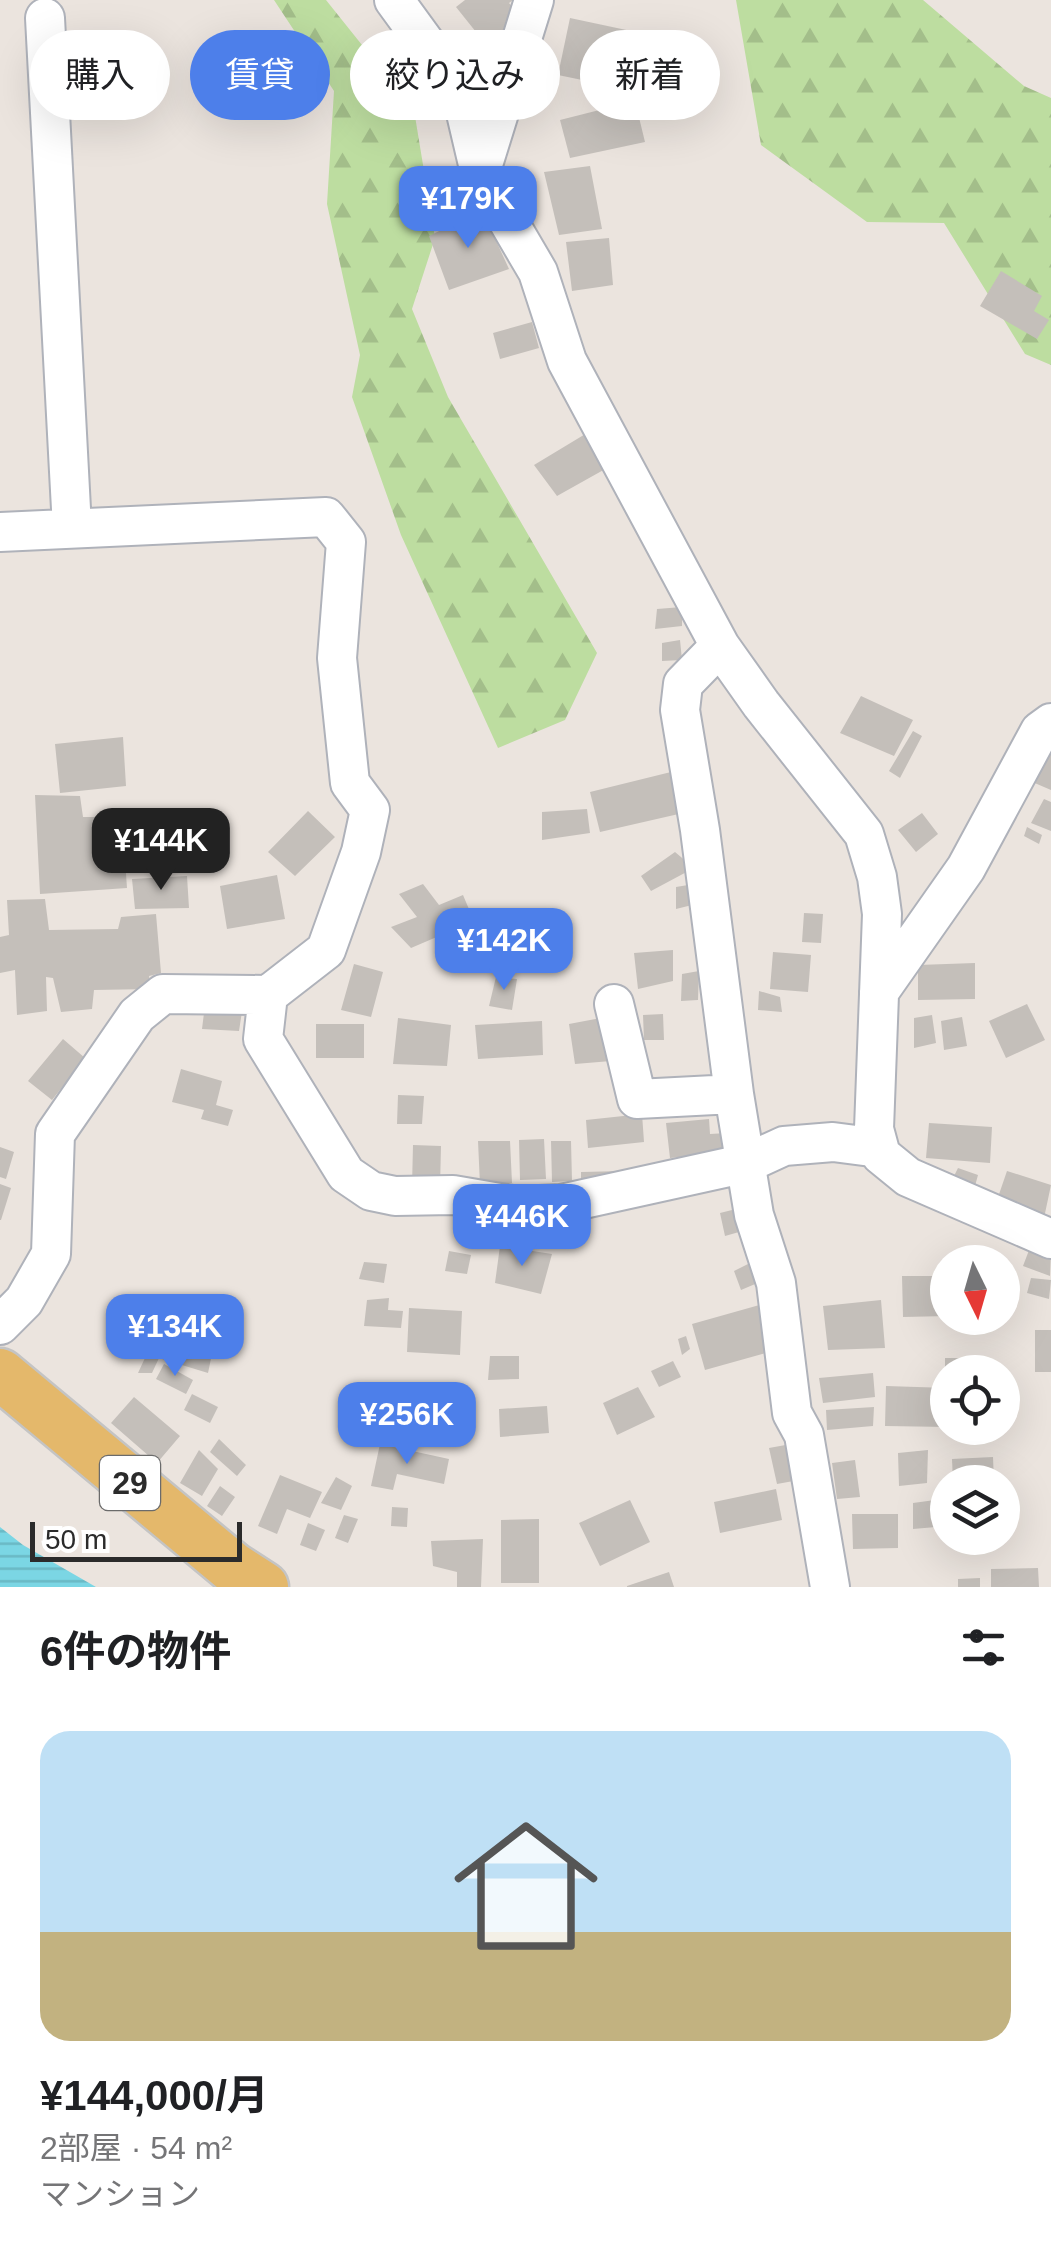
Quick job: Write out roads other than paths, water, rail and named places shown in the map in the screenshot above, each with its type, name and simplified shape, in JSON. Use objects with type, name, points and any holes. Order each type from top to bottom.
[{"type":"main road","name":"29","points":[[0,1374],[232,1567],[263,1587]]},
{"type":"street","points":[[394,0],[462,92],[480,173],[538,272],[568,361],[720,646],[864,834],[877,877],[882,914],[874,1129],[881,1154],[908,1177],[1051,1238]]},
{"type":"street","points":[[480,173],[534,0]]},
{"type":"street","points":[[45,18],[72,528]]},
{"type":"street","points":[[0,532],[326,517],[346,542],[337,658],[350,783],[370,810],[360,852],[326,950],[268,996],[163,994],[138,1015],[56,1134],[51,1254],[24,1301],[0,1325]]},
{"type":"street","points":[[720,646],[683,684],[680,710],[754,1215],[776,1284],[792,1413],[804,1435],[830,1587]]},
{"type":"street","points":[[879,992],[966,868],[1040,731],[1051,723]]},
{"type":"street","points":[[268,996],[263,1039],[346,1174],[370,1191],[395,1196],[454,1195],[518,1206],[561,1204],[747,1163],[784,1146],[833,1142],[879,1148]]},
{"type":"street","points":[[614,1004],[637,1099],[734,1094]]},
{"type":"water","points":[[0,1527],[23,1545],[96,1587],[0,1587]]}]
